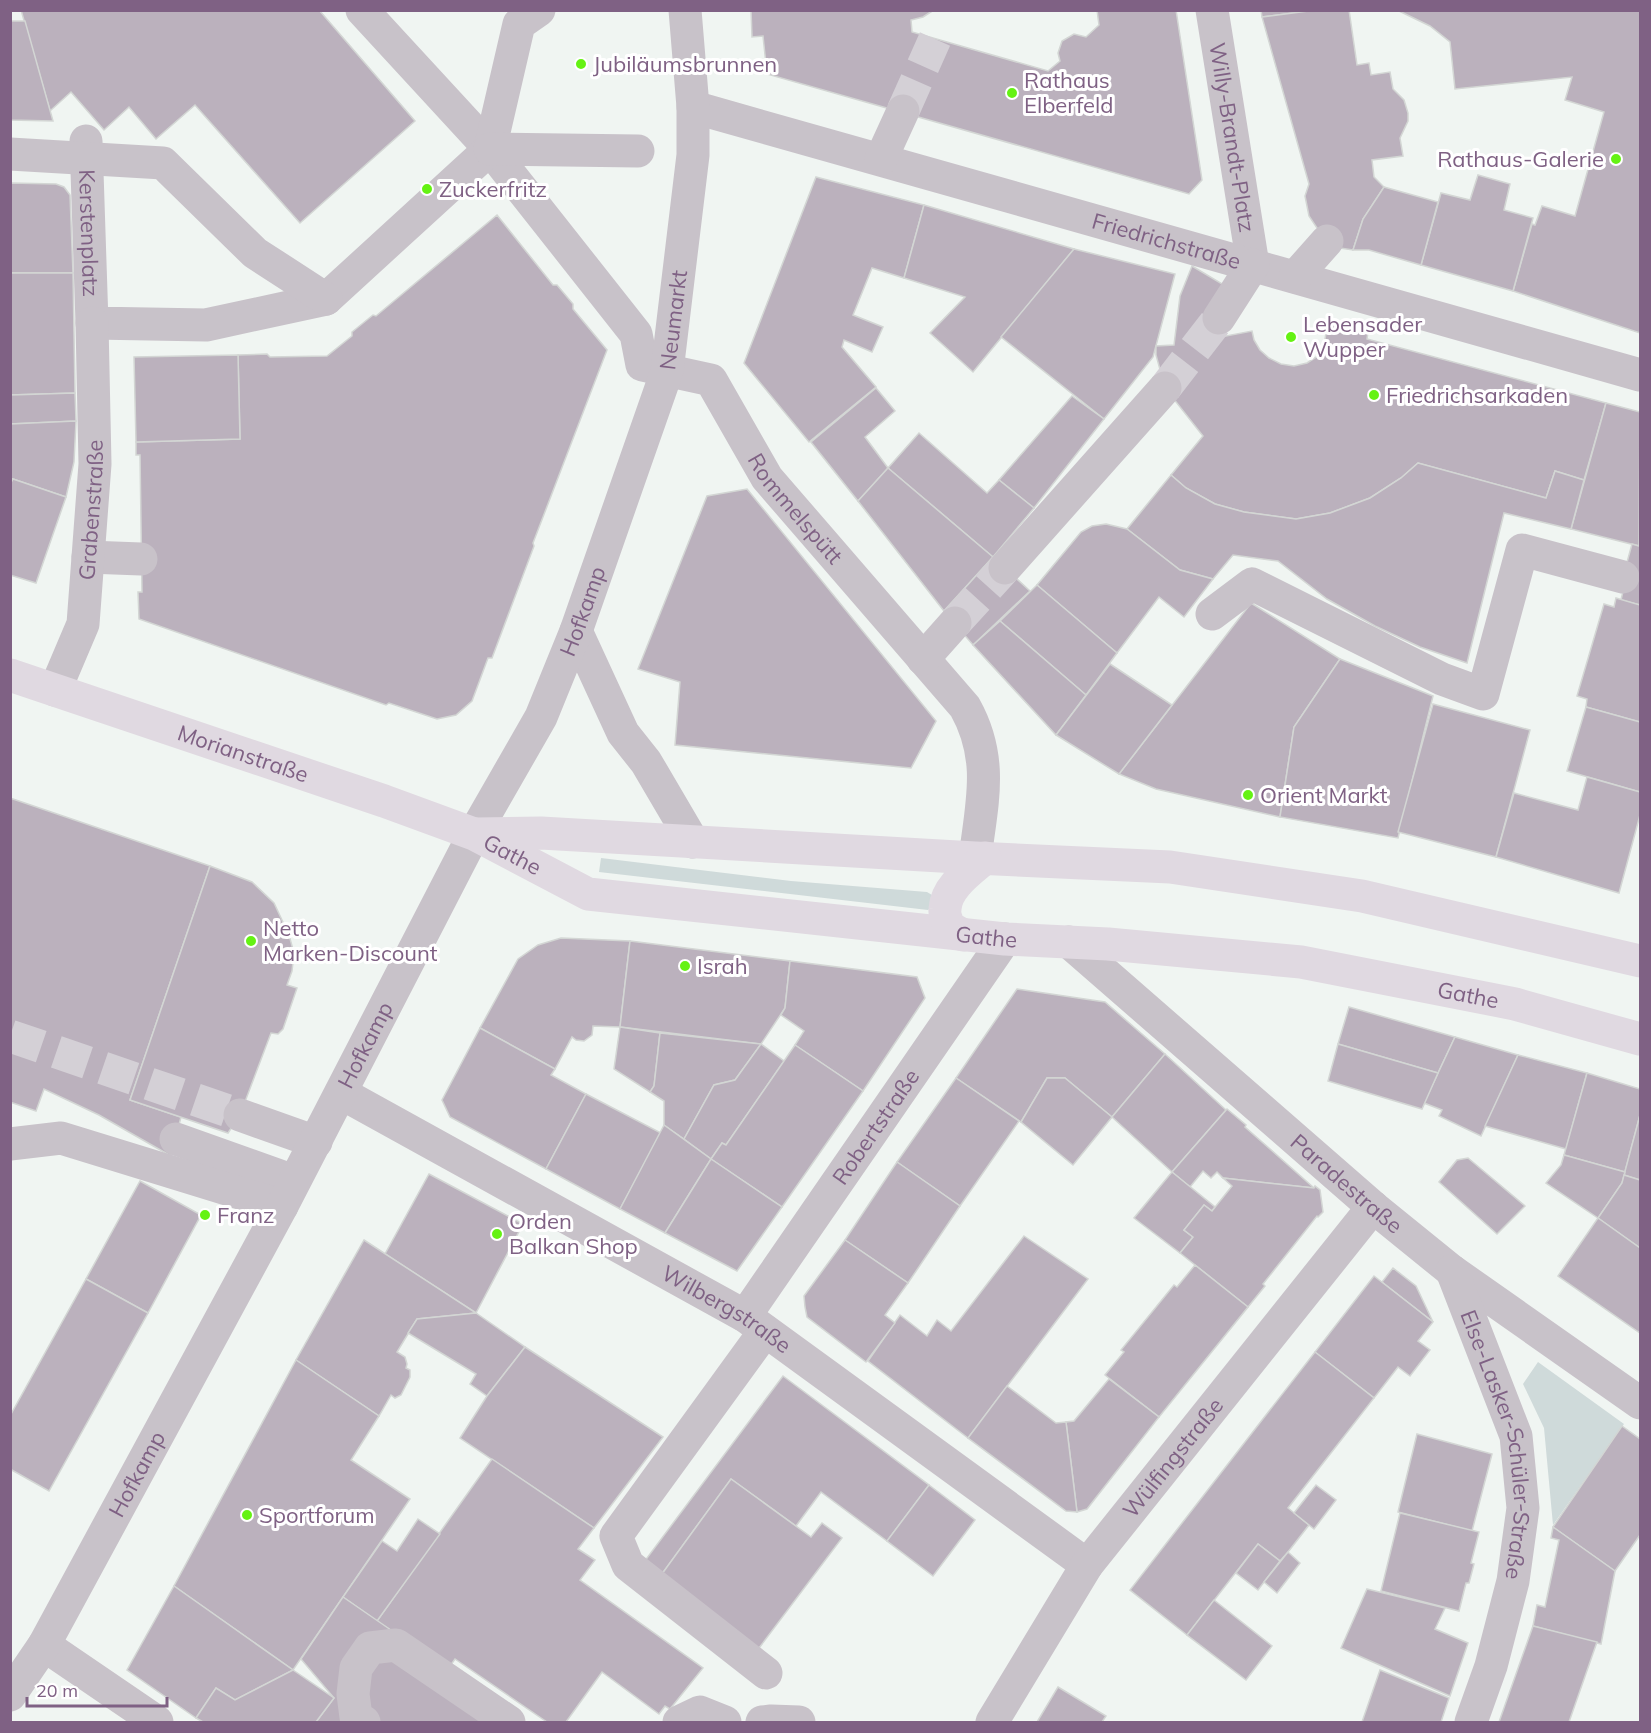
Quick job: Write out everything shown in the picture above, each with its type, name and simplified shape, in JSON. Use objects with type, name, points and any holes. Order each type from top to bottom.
[{"type":"main road","name":"Morianstraße","points":[[10,675],[474,834]]},
{"type":"main road","name":"Gathe","points":[[474,834],[541,833],[1191,869],[1362,896],[1639,953]]},
{"type":"main road","name":"Gathe","points":[[474,834],[588,894],[1005,939],[1069,942],[1301,962],[1515,1004],[1641,1039]]},
{"type":"main road","points":[[963,934],[949,927],[944,911],[947,897],[980,858]]},
{"type":"street","name":"Neumarkt","points":[[362,10],[490,149],[636,334],[642,365],[667,371],[693,155],[693,107],[686,10]]},
{"type":"street","points":[[326,299],[490,149],[519,24],[539,10]]},
{"type":"street","name":"Willy-Brandt-Platz","points":[[1212,10],[1253,265]]},
{"type":"street","name":"Friedrichstraße","points":[[693,107],[1641,375]]},
{"type":"street","points":[[881,159],[903,111]]},
{"type":"street","points":[[490,149],[638,151]]},
{"type":"street","points":[[10,154],[86,150]]},
{"type":"street","name":"Kerstenplatz","points":[[86,150],[163,163],[255,253],[326,299],[206,325],[92,323],[86,150]]},
{"type":"street","points":[[1295,277],[1327,241]]},
{"type":"street","points":[[1219,318],[1253,265]]},
{"type":"street","name":"Grabenstraße","points":[[55,690],[83,624],[95,464],[92,323]]},
{"type":"street","name":"Hofkamp","points":[[10,1695],[44,1645],[316,1142],[415,944],[541,717],[576,631],[667,371]]},
{"type":"street","name":"Rommelspütt","points":[[667,371],[711,380],[767,478],[965,707],[979,739],[985,780],[980,858]]},
{"type":"street","points":[[1005,568],[1165,388]]},
{"type":"street","points":[[1212,614],[1252,584],[1442,679],[1483,694],[1522,550],[1623,577]]},
{"type":"street","points":[[88,557],[141,559]]},
{"type":"street","points":[[923,659],[955,623]]},
{"type":"street","points":[[576,631],[623,733],[646,762],[693,842]]},
{"type":"street","name":"Robertstraße","points":[[766,1673],[628,1566],[616,1536],[1005,939]]},
{"type":"street","name":"Paradestraße","points":[[1069,942],[1373,1207],[1452,1271],[1641,1404]]},
{"type":"street","name":"Wilbergstraße","points":[[341,1092],[755,1323],[1087,1565]]},
{"type":"street","points":[[240,1115],[316,1142]]},
{"type":"street","points":[[10,1144],[61,1138],[288,1194]]},
{"type":"street","points":[[176,1139],[288,1194]]},
{"type":"street","name":"Wülfingstraße","points":[[992,1722],[1087,1565],[1373,1207]]},
{"type":"street","name":"Else-Lasker-Schüler-Straße","points":[[1452,1271],[1516,1436],[1523,1508],[1513,1581],[1491,1666],[1471,1722]]},
{"type":"street","points":[[44,1645],[157,1722]]},
{"type":"street","points":[[364,1722],[356,1717],[353,1694],[356,1668],[370,1648],[396,1645],[509,1722]]},
{"type":"street","points":[[679,1722],[700,1712],[725,1722]]},
{"type":"street","points":[[762,1722],[771,1720],[800,1722]]},
{"type":"shaded area","points":[[601,858],[791,881],[927,892],[932,895],[931,907],[928,910],[599,872]]},
{"type":"shaded area","points":[[1538,1362],[1624,1424],[1553,1525],[1544,1428],[1523,1384]]},
{"type":"building","points":[[21,10],[319,10],[415,121],[300,223],[195,105],[156,139],[129,107],[104,130],[71,92],[50,111]]},
{"type":"building","name":"Rathaus Elberfeld","points":[[751,10],[934,10],[923,17],[911,20],[912,32],[1048,71],[1060,61],[1058,53],[1062,41],[1074,34],[1086,37],[1099,25],[1097,10],[1176,10],[1202,180],[1189,194],[767,74],[763,36],[752,37]]},
{"type":"building","points":[[1261,10],[1316,10],[1262,17]]},
{"type":"building","points":[[1316,10],[1349,10],[1357,65],[1369,63],[1371,75],[1390,72],[1393,89],[1404,100],[1408,113],[1408,121],[1400,138],[1403,156],[1372,160],[1374,177],[1384,187],[1363,219],[1353,250],[1340,248],[1321,234],[1309,216],[1305,196],[1309,184],[1262,17]]},
{"type":"building","name":"Rathaus-Galerie","points":[[1397,10],[1640,10],[1640,333],[1513,291],[1532,224],[1535,225],[1542,206],[1575,216],[1604,112],[1565,100],[1572,77],[1455,89],[1450,42],[1430,26]]},
{"type":"building","points":[[10,21],[25,21],[53,121],[10,120]]},
{"type":"building","points":[[1478,175],[1510,184],[1504,210],[1533,218],[1513,291],[1421,265],[1441,193],[1470,200]]},
{"type":"building","points":[[816,177],[924,205],[904,278],[872,268],[853,315],[883,327],[872,352],[844,340],[842,347],[876,387],[809,442],[744,363]]},
{"type":"building","points":[[10,183],[56,184],[64,187],[70,195],[73,273],[10,273]]},
{"type":"building","points":[[1384,187],[1438,202],[1421,265],[1369,250],[1353,250],[1363,219]]},
{"type":"building","points":[[924,205],[1074,249],[973,372],[930,333],[965,297],[904,278]]},
{"type":"building","points":[[497,215],[553,285],[557,285],[573,304],[573,309],[607,350],[533,543],[534,546],[492,658],[488,658],[472,701],[456,715],[437,719],[389,703],[386,705],[139,619],[138,592],[142,592],[140,455],[136,455],[136,442],[240,439],[238,355],[327,356],[352,336],[352,332],[373,315],[376,316]]},
{"type":"building","points":[[1074,249],[1175,274],[1153,357],[1104,419],[1001,337]]},
{"type":"building","name":"Friedrichsarkaden","points":[[1192,266],[1229,288],[1218,331],[1221,337],[1252,331],[1260,350],[1281,364],[1294,366],[1307,363],[1318,356],[1324,346],[1327,326],[1369,325],[1367,339],[1606,403],[1584,480],[1555,471],[1546,498],[1418,463],[1401,478],[1370,498],[1330,513],[1296,519],[1244,512],[1215,504],[1186,488],[1171,475],[1203,436],[1165,388],[1156,355],[1156,346],[1174,345],[1180,296]]},
{"type":"building","points":[[10,273],[73,273],[75,393],[10,395]]},
{"type":"building","points":[[238,355],[240,439],[136,442],[134,357]]},
{"type":"building","points":[[876,388],[895,411],[865,437],[888,468],[858,501],[811,442]]},
{"type":"building","points":[[75,393],[76,421],[10,424],[10,395]]},
{"type":"building","points":[[1072,396],[1104,419],[1034,508],[999,480]]},
{"type":"building","points":[[1606,403],[1640,412],[1639,546],[1571,529]]},
{"type":"building","points":[[76,421],[74,462],[66,497],[10,478],[10,424]]},
{"type":"building","points":[[919,433],[987,493],[999,480],[1034,508],[993,557],[888,468]]},
{"type":"building","points":[[1418,463],[1546,498],[1555,471],[1584,480],[1571,529],[1504,513],[1467,663],[1420,647],[1375,626],[1327,599],[1278,561],[1233,555],[1213,579],[1180,570],[1127,529],[1171,475],[1186,488],[1215,504],[1244,512],[1296,519],[1330,513],[1370,498],[1401,478]]},
{"type":"building","points":[[888,468],[993,557],[944,611],[858,501]]},
{"type":"building","points":[[13,479],[66,497],[36,583],[10,575],[10,484]]},
{"type":"building","points":[[747,489],[936,721],[911,768],[675,745],[680,682],[638,669],[707,496]]},
{"type":"building","points":[[1106,524],[1127,529],[1180,570],[1213,579],[1184,617],[1159,597],[1117,653],[1037,585],[1081,532],[1092,526]]},
{"type":"building","points":[[1640,542],[1640,605],[1621,600],[1624,587],[1623,577],[1632,544],[1639,546]]},
{"type":"building","points":[[993,557],[1030,591],[973,645],[944,611]]},
{"type":"building","points":[[1037,585],[1117,653],[1086,695],[1000,621]]},
{"type":"building","points":[[1616,598],[1640,605],[1640,722],[1586,707],[1587,699],[1577,696],[1604,604],[1614,607]]},
{"type":"building","points":[[1251,603],[1340,659],[1294,727],[1280,817],[1156,789],[1119,774]]},
{"type":"building","points":[[1000,621],[1086,695],[1056,735],[973,645]]},
{"type":"building","points":[[1340,659],[1433,696],[1398,838],[1280,817],[1294,727]]},
{"type":"building","points":[[1110,664],[1172,705],[1119,774],[1056,735]]},
{"type":"building","points":[[1433,704],[1530,730],[1496,857],[1398,832]]},
{"type":"building","points":[[1586,707],[1640,722],[1640,792],[1567,771]]},
{"type":"building","points":[[1587,777],[1640,792],[1640,815],[1619,893],[1496,857],[1514,793],[1578,810]]},
{"type":"building","points":[[10,798],[210,866],[130,1100],[181,1117],[171,1156],[99,1115],[44,1089],[36,1111],[10,1102]]},
{"type":"building","points":[[210,866],[252,882],[274,903],[289,935],[294,953],[292,971],[287,985],[297,988],[283,1029],[278,1034],[271,1033],[240,1115],[228,1133],[130,1100]]},
{"type":"building","points":[[561,938],[630,941],[620,1027],[593,1026],[592,1035],[584,1041],[572,1037],[555,1069],[480,1028],[518,959],[538,945]]},
{"type":"building","points":[[630,941],[790,961],[785,1008],[761,1044],[620,1027]]},
{"type":"building","points":[[790,961],[917,977],[925,998],[863,1091],[795,1045],[804,1031],[781,1015],[785,1008]]},
{"type":"building","points":[[1017,989],[1105,1002],[1165,1054],[1112,1117],[1065,1078],[1047,1078],[1021,1122],[956,1078]]},
{"type":"building","points":[[1349,1007],[1455,1037],[1438,1073],[1338,1044]]},
{"type":"building","points":[[620,1027],[660,1033],[654,1086],[650,1092],[614,1069]]},
{"type":"building","points":[[480,1028],[555,1069],[551,1075],[586,1094],[546,1169],[450,1117],[442,1100]]},
{"type":"building","points":[[660,1033],[761,1044],[735,1080],[714,1085],[684,1139],[664,1125],[664,1101],[650,1092],[654,1086]]},
{"type":"building","points":[[1455,1037],[1518,1055],[1481,1136],[1439,1116],[1442,1110],[1424,1103]]},
{"type":"building","points":[[761,1044],[784,1061],[726,1145],[722,1143],[711,1159],[684,1139],[714,1085],[735,1080]]},
{"type":"building","points":[[1338,1044],[1438,1073],[1422,1109],[1328,1081]]},
{"type":"building","points":[[795,1045],[863,1091],[782,1207],[711,1159],[722,1143],[726,1145]]},
{"type":"building","points":[[1165,1054],[1226,1110],[1172,1172],[1112,1117]]},
{"type":"building","points":[[1518,1055],[1587,1073],[1566,1149],[1485,1126]]},
{"type":"building","points":[[1587,1073],[1640,1089],[1640,1115],[1625,1172],[1564,1155]]},
{"type":"building","points":[[956,1078],[1019,1121],[960,1206],[897,1162]]},
{"type":"building","points":[[1047,1078],[1065,1078],[1112,1117],[1073,1165],[1021,1122]]},
{"type":"building","points":[[586,1094],[661,1133],[620,1209],[546,1169]]},
{"type":"building","points":[[1227,1109],[1314,1188],[1223,1178],[1217,1172],[1211,1178],[1203,1171],[1190,1187],[1172,1172]]},
{"type":"building","points":[[1640,1115],[1640,1180],[1624,1175]]},
{"type":"building","points":[[664,1125],[711,1159],[665,1233],[620,1209]]},
{"type":"building","points":[[1564,1155],[1625,1172],[1622,1183],[1598,1218],[1546,1183],[1561,1165]]},
{"type":"building","points":[[1468,1158],[1525,1206],[1497,1234],[1439,1182],[1457,1160]]},
{"type":"building","points":[[711,1159],[782,1207],[737,1271],[665,1233]]},
{"type":"building","points":[[897,1162],[960,1206],[908,1283],[845,1240]]},
{"type":"building","points":[[1172,1172],[1215,1207],[1212,1211],[1204,1205],[1184,1230],[1193,1237],[1180,1253],[1134,1218]]},
{"type":"building","points":[[429,1174],[523,1224],[476,1313],[385,1254]]},
{"type":"building","points":[[1624,1175],[1640,1180],[1640,1248],[1598,1218],[1622,1183]]},
{"type":"building","points":[[1223,1178],[1314,1188],[1315,1186],[1320,1190],[1323,1212],[1317,1216],[1263,1284],[1265,1286],[1248,1307],[1180,1253],[1193,1237],[1184,1230],[1204,1205],[1212,1211],[1232,1186]]},
{"type":"building","points":[[140,1181],[201,1215],[148,1313],[86,1279]]},
{"type":"building","points":[[1598,1218],[1640,1248],[1640,1333],[1558,1276]]},
{"type":"building","points":[[1024,1236],[1088,1279],[968,1438],[868,1361],[900,1315],[927,1336],[937,1320],[951,1331]]},
{"type":"building","points":[[364,1240],[476,1313],[417,1319],[397,1352],[405,1357],[410,1377],[401,1395],[395,1398],[391,1395],[379,1416],[296,1360]]},
{"type":"building","points":[[845,1240],[908,1283],[885,1315],[895,1323],[866,1362],[807,1317],[805,1307],[804,1296]]},
{"type":"building","points":[[1195,1265],[1248,1307],[1159,1417],[1105,1375],[1124,1352],[1121,1350],[1174,1285],[1177,1287]]},
{"type":"building","points":[[1393,1268],[1416,1286],[1433,1322],[1382,1282]]},
{"type":"building","points":[[1374,1276],[1433,1322],[1418,1341],[1430,1350],[1410,1376],[1398,1367],[1374,1398],[1315,1352]]},
{"type":"building","points":[[86,1279],[148,1313],[49,1491],[10,1469],[10,1416]]},
{"type":"building","points":[[476,1313],[525,1347],[487,1396],[470,1384],[476,1374],[408,1333],[417,1319]]},
{"type":"building","points":[[525,1347],[663,1437],[594,1528],[460,1438],[487,1396]]},
{"type":"building","points":[[1315,1352],[1374,1398],[1288,1508],[1309,1525],[1288,1552],[1280,1561],[1258,1544],[1187,1635],[1130,1590]]},
{"type":"building","points":[[296,1360],[379,1416],[351,1460],[410,1499],[293,1670],[174,1586]]},
{"type":"building","points":[[783,1376],[929,1485],[887,1541],[821,1492],[796,1526],[731,1479],[659,1578],[641,1566]]},
{"type":"building","points":[[1109,1379],[1159,1417],[1087,1509],[1077,1512],[1066,1422],[1074,1421]]},
{"type":"building","points":[[1007,1386],[1056,1423],[1066,1422],[1077,1512],[1066,1511],[968,1438]]},
{"type":"building","points":[[1622,1426],[1640,1439],[1640,1535],[1615,1571],[1553,1527]]},
{"type":"building","points":[[1417,1434],[1492,1454],[1472,1531],[1398,1512]]},
{"type":"building","points":[[492,1459],[594,1528],[578,1549],[595,1560],[580,1580],[703,1668],[670,1709],[665,1706],[659,1714],[602,1672],[566,1722],[547,1722],[455,1659],[448,1669],[377,1621]]},
{"type":"building","points":[[731,1479],[811,1537],[822,1523],[842,1538],[756,1652],[659,1578]]},
{"type":"building","points":[[929,1485],[975,1520],[933,1576],[887,1541]]},
{"type":"building","points":[[1316,1485],[1336,1500],[1314,1529],[1294,1513]]},
{"type":"building","points":[[1400,1513],[1479,1532],[1471,1563],[1474,1564],[1469,1583],[1466,1583],[1459,1611],[1381,1591]]},
{"type":"building","points":[[418,1519],[440,1534],[377,1621],[343,1597],[382,1541],[397,1551]]},
{"type":"building","points":[[1553,1527],[1615,1571],[1601,1644],[1533,1626],[1537,1605],[1545,1607],[1559,1540],[1551,1538]]},
{"type":"building","points":[[1258,1544],[1280,1561],[1258,1590],[1236,1573]]},
{"type":"building","points":[[1288,1552],[1300,1563],[1277,1593],[1264,1582]]},
{"type":"building","points":[[174,1586],[293,1670],[235,1700],[216,1688],[196,1718],[127,1670]]},
{"type":"building","points":[[1367,1589],[1445,1608],[1435,1629],[1468,1643],[1450,1696],[1341,1648]]},
{"type":"building","points":[[343,1597],[417,1648],[492,1722],[316,1722],[334,1698],[301,1659]]},
{"type":"building","points":[[1214,1600],[1272,1646],[1246,1680],[1187,1635]]},
{"type":"building","points":[[1533,1626],[1597,1642],[1569,1722],[1499,1722]]},
{"type":"building","points":[[293,1670],[334,1698],[316,1722],[203,1722],[196,1718],[216,1688],[235,1700]]},
{"type":"building","points":[[1380,1670],[1449,1698],[1441,1722],[1362,1722]]},
{"type":"building","points":[[1058,1687],[1106,1716],[1102,1722],[1037,1722]]},
{"type":"tunnel","points":[[903,111],[935,39]]},
{"type":"tunnel","points":[[1165,388],[1219,318]]},
{"type":"tunnel","points":[[955,623],[1005,568]]},
{"type":"tunnel","points":[[10,1036],[240,1115]]},
{"type":"place","name":"Jubiläumsbrunnen","points":[[581,64]]},
{"type":"place","name":"Rathaus Elberfeld","points":[[1012,93]]},
{"type":"place","name":"Rathaus-Galerie","points":[[1616,159]]},
{"type":"place","name":"Zuckerfritz","points":[[427,189]]},
{"type":"place","name":"Lebensader Wupper","points":[[1291,337]]},
{"type":"place","name":"Friedrichsarkaden","points":[[1374,395]]},
{"type":"place","name":"Orient Markt","points":[[1248,795]]},
{"type":"place","name":"Netto Marken-Discount","points":[[251,941]]},
{"type":"place","name":"Israh","points":[[685,966]]},
{"type":"place","name":"Franz","points":[[205,1215]]},
{"type":"place","name":"Orden Balkan Shop","points":[[497,1234]]},
{"type":"place","name":"Sportforum","points":[[247,1515]]}]
